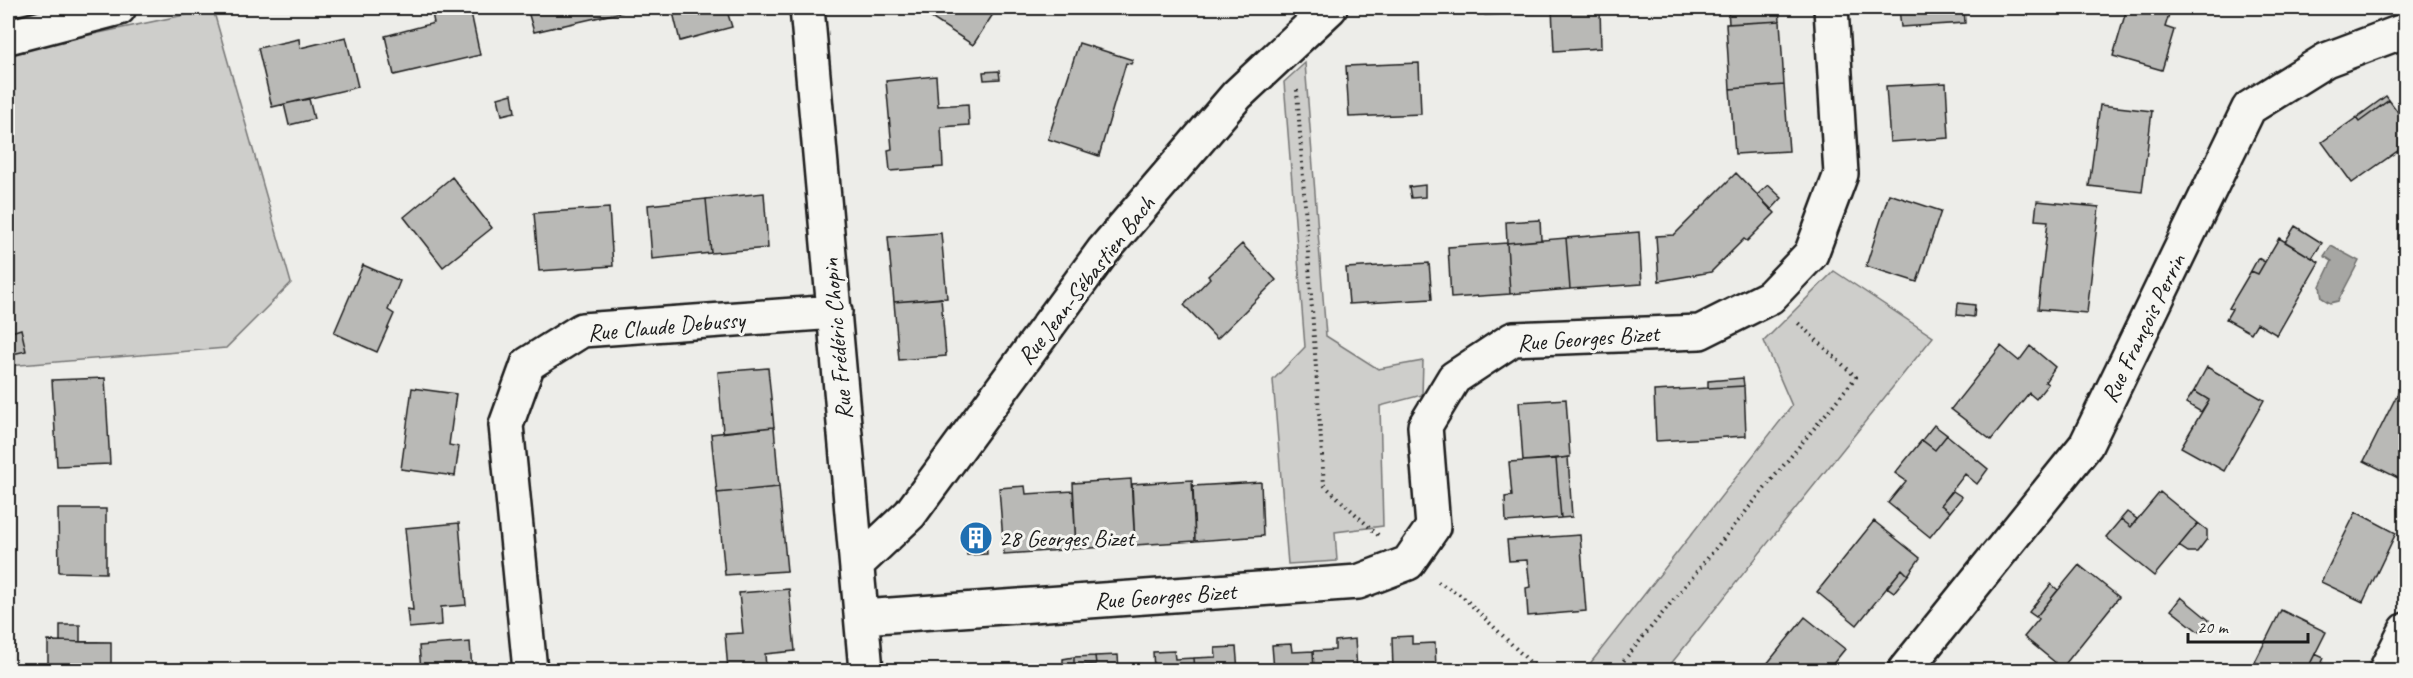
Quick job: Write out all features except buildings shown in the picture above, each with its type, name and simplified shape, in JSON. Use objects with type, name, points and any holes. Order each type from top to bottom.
[{"type":"street","points":[[8,37],[119,8]]},
{"type":"street","name":"Rue Frédéric Chopin","points":[[807,8],[866,670]]},
{"type":"street","name":"Rue Jean-Sébastien Bach","points":[[857,564],[910,514],[1103,251],[1237,95],[1330,8]]},
{"type":"street","name":"Rue Georges Bizet","points":[[862,617],[1358,582],[1408,563],[1433,527],[1425,426],[1454,378],[1513,339],[1700,332],[1770,297],[1811,254],[1841,174],[1831,8]]},
{"type":"street","name":"Rue François Perrin","points":[[1905,670],[2086,445],[2249,108],[2326,60],[2406,30]]},
{"type":"street","name":"Rue Claude Debussy","points":[[530,670],[506,425],[528,364],[582,330],[835,312]]},
{"type":"street","points":[[2386,670],[2406,630]]},
{"type":"path","points":[[1294,41],[1324,485],[1408,563],[1462,596],[1538,670]]},
{"type":"path","points":[[1616,670],[1856,377],[1770,297]]},
{"type":"shaded area","points":[[213,9],[291,283],[226,348],[8,366],[8,52]]},
{"type":"shaded area","points":[[1305,63],[1326,336],[1378,369],[1423,361],[1422,395],[1380,406],[1383,526],[1335,532],[1337,561],[1288,564],[1273,380],[1305,347],[1284,82]]},
{"type":"shaded area","points":[[2331,246],[2359,261],[2338,301],[2330,303],[2322,298],[2320,286],[2332,261],[2324,256]]},
{"type":"shaded area","points":[[1834,271],[1933,337],[1666,670],[1585,670],[1792,406],[1764,341]]},
{"type":"place","name":"28 Georges Bizet","points":[[976,538]]}]
